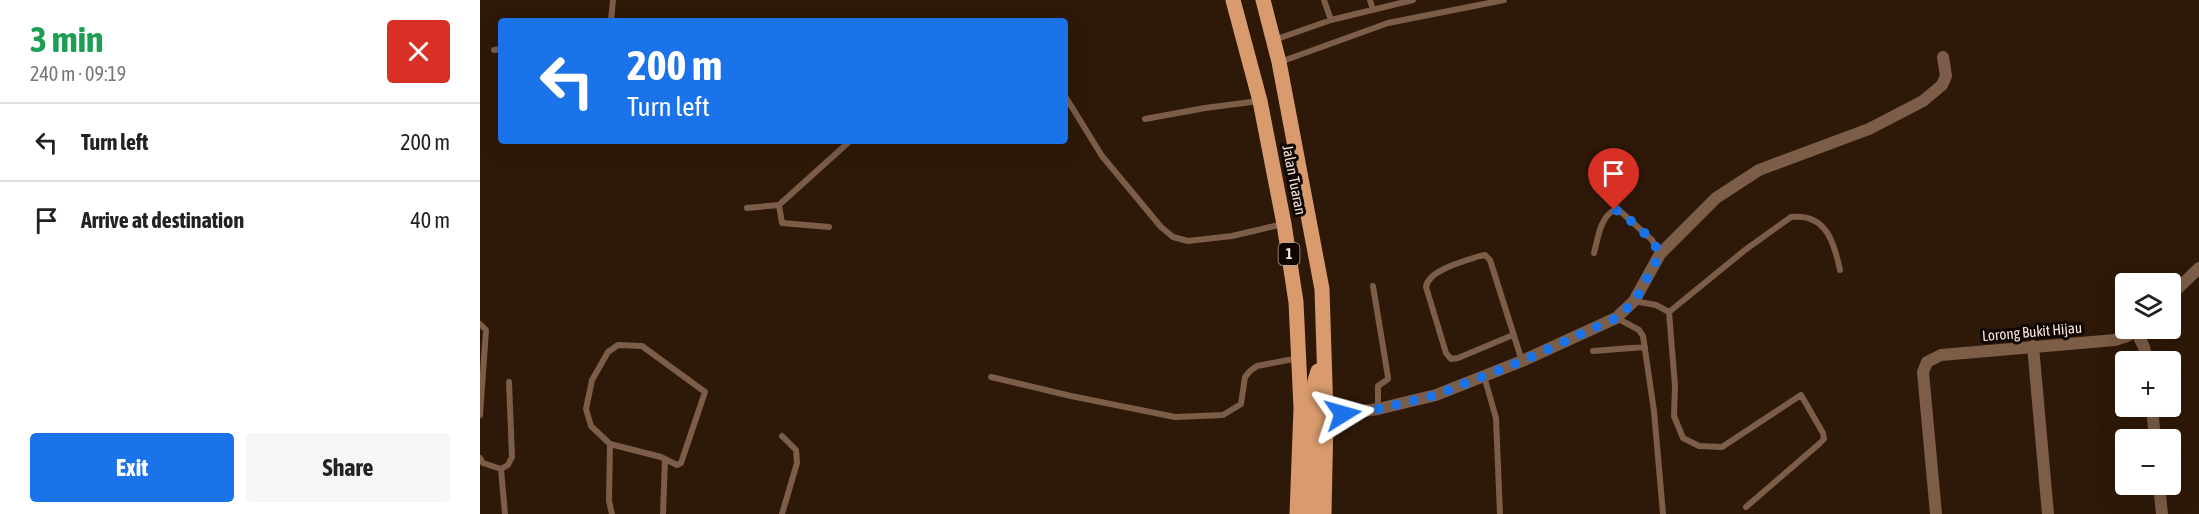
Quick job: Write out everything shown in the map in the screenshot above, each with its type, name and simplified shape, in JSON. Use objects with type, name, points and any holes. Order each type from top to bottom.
[{"type":"main road","name":"Jalan Tuaran","points":[[1233,0],[1260,101],[1284,224],[1296,302],[1301,408],[1297,514]]},
{"type":"main road","name":"Jalan Tuaran","points":[[1263,0],[1279,62],[1320,278],[1325,354],[1324,514]]},
{"type":"main road","points":[[1312,514],[1315,381],[1325,354]]},
{"type":"street","points":[[1326,416],[1378,409],[1436,395],[1522,361],[1616,318],[1635,301],[1660,254],[1716,198],[1759,170],[1869,129],[1923,101],[1942,85],[1946,76],[1943,57]]},
{"type":"street","points":[[2181,285],[2199,268]]},
{"type":"street","name":"Lorong Bukit Hijau","points":[[1936,514],[1923,372],[1927,362],[1941,355],[2117,339]]},
{"type":"street","points":[[2033,346],[2048,514]]},
{"type":"street","points":[[2160,495],[2162,514]]},
{"type":"lane","points":[[611,18],[613,0]]},
{"type":"lane","points":[[1324,0],[1331,20]]},
{"type":"lane","points":[[1370,0],[1373,10]]},
{"type":"lane","points":[[1274,40],[1331,20],[1413,0]]},
{"type":"lane","points":[[1279,62],[1388,23],[1504,0]]},
{"type":"lane","points":[[1068,101],[1102,156],[1161,227],[1173,237],[1188,241],[1199,240],[1232,236],[1284,224]]},
{"type":"lane","points":[[1145,119],[1260,101]]},
{"type":"lane","points":[[747,208],[779,205],[847,144]]},
{"type":"lane","points":[[779,205],[782,223],[829,227]]},
{"type":"lane","points":[[1594,253],[1602,223],[1614,210],[1620,211],[1652,240],[1660,254]]},
{"type":"lane","points":[[1669,312],[1745,250],[1791,217],[1800,216],[1820,223],[1834,243],[1840,270]]},
{"type":"lane","points":[[1513,335],[1458,358],[1451,358],[1446,352],[1426,281],[1435,273],[1485,255],[1490,260],[1522,361]]},
{"type":"lane","points":[[1373,286],[1388,377],[1378,386],[1378,409]]},
{"type":"lane","points":[[1635,301],[1656,305],[1669,312]]},
{"type":"lane","points":[[1669,312],[1675,386],[1674,416],[1683,438],[1699,447],[1722,447],[1801,395],[1823,433],[1824,439],[1819,444],[1746,507]]},
{"type":"lane","points":[[1616,318],[1640,330],[1643,336],[1654,411],[1663,514]]},
{"type":"lane","points":[[480,324],[486,330],[480,415]]},
{"type":"lane","points":[[618,345],[642,346],[705,392],[681,463],[677,465],[661,457],[610,444],[591,426],[586,409],[592,380],[608,352],[618,345]]},
{"type":"lane","points":[[1593,351],[1645,347]]},
{"type":"lane","points":[[991,377],[1175,417],[1222,415],[1241,404],[1245,377],[1257,366],[1300,358]]},
{"type":"lane","points":[[1484,376],[1496,418],[1500,514]]},
{"type":"lane","points":[[501,469],[508,465],[512,457],[509,382]]},
{"type":"lane","points":[[782,436],[795,450],[797,463],[782,514]]},
{"type":"lane","points":[[610,444],[609,501],[612,514]]},
{"type":"lane","points":[[480,458],[483,462],[501,469]]},
{"type":"lane","points":[[663,514],[665,460]]},
{"type":"lane","points":[[501,469],[505,514]]},
{"type":"route","points":[[1343,414],[1378,409],[1436,395],[1522,361],[1616,318],[1635,301],[1660,254],[1652,240],[1620,211],[1614,210]]}]
